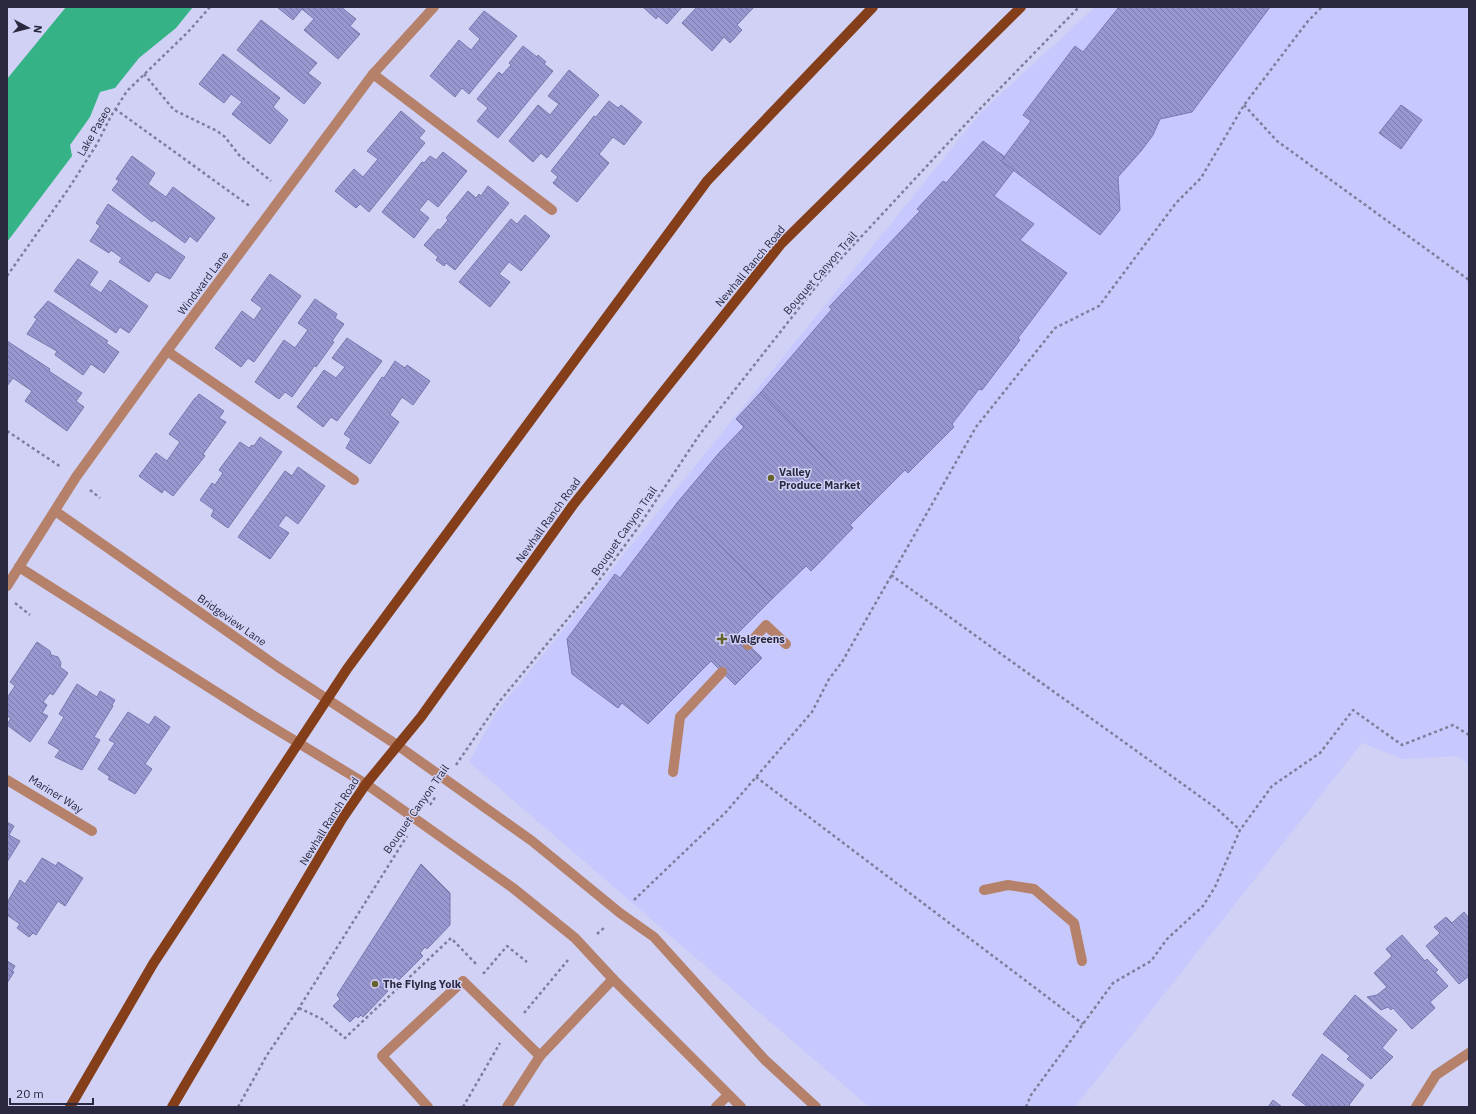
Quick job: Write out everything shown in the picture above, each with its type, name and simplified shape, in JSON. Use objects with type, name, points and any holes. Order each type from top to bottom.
[{"type":"main road","points":[[70,1107],[153,964],[347,669],[707,181],[872,7]]},
{"type":"main road","name":"Newhall Ranch Road","points":[[172,1107],[342,819],[366,784],[421,717],[573,505],[781,244],[1020,7]]},
{"type":"street","name":"Windward Lane","points":[[7,586],[76,478],[167,351],[373,74],[434,7]]},
{"type":"street","points":[[373,74],[552,210]]},
{"type":"street","points":[[167,351],[354,480]]},
{"type":"street","name":"Bridgeview Lane","points":[[55,511],[327,700],[397,745],[532,841],[620,913],[654,937],[765,1060],[816,1107]]},
{"type":"street","points":[[19,567],[298,743],[366,784],[420,820],[513,888],[583,947],[741,1107]]},
{"type":"street","points":[[748,645],[766,625],[786,644]]},
{"type":"street","points":[[673,772],[680,717],[722,672]]},
{"type":"street","name":"Mariner Way","points":[[7,780],[92,831]]},
{"type":"street","points":[[984,890],[1008,885],[1034,889],[1074,923],[1082,960]]},
{"type":"street","points":[[507,1107],[540,1056],[613,979]]},
{"type":"street","points":[[428,1107],[382,1056],[463,981],[540,1056]]},
{"type":"street","points":[[1416,1107],[1436,1075],[1469,1053]]},
{"type":"street","points":[[716,1107],[728,1095]]},
{"type":"path","name":"Lake Paseo","points":[[7,276],[73,182],[97,144],[115,109],[127,91],[188,32],[210,7]]},
{"type":"path","name":"Bouquet Canyon Trail","points":[[238,1107],[267,1055],[299,1008],[401,844],[420,820],[499,702],[594,587],[637,529],[700,434],[822,279],[976,113],[1079,7]]},
{"type":"path","points":[[463,1107],[502,1040],[567,961],[620,913],[726,812],[812,712],[829,679],[842,662],[976,427],[1056,328],[1099,306],[1176,203],[1202,178],[1244,105],[1308,21],[1322,7]]},
{"type":"path","points":[[144,74],[174,110],[217,131],[224,137],[238,155],[254,169],[286,192]]},
{"type":"path","points":[[1244,105],[1277,141],[1469,280]]},
{"type":"path","points":[[115,109],[266,218]]},
{"type":"path","points":[[7,431],[76,478],[100,498]]},
{"type":"path","points":[[891,575],[1216,808],[1240,830]]},
{"type":"path","points":[[13,600],[30,615]]},
{"type":"path","points":[[1026,1107],[1031,1094],[1113,983],[1151,961],[1167,939],[1203,906],[1215,887],[1240,830],[1272,786],[1320,753],[1353,710],[1402,745],[1453,725],[1469,735]]},
{"type":"path","points":[[756,777],[1083,1024]]},
{"type":"path","points":[[299,1008],[322,1019],[345,1038],[451,938],[484,973],[507,946],[528,962]]},
{"type":"shaded area","points":[[66,7],[193,7],[176,28],[139,58],[115,88],[100,92],[90,117],[70,145],[72,156],[7,242],[7,79]]},
{"type":"shaded area","points":[[1095,7],[1469,7],[1469,765],[1458,756],[1402,759],[1362,743],[1075,1107],[869,1107],[469,762],[495,714],[981,112]]},
{"type":"building","points":[[277,7],[341,7],[356,19],[350,26],[360,34],[338,59],[304,30],[314,19],[302,9],[293,20]]},
{"type":"building","points":[[643,7],[682,7],[667,24],[658,16],[656,19]]},
{"type":"building","points":[[697,7],[754,7],[737,25],[742,30],[730,43],[724,37],[712,51],[682,23]]},
{"type":"building","points":[[1119,7],[1270,7],[1192,112],[1160,119],[1153,135],[1118,177],[1120,210],[1100,235],[1001,161],[1031,121],[1023,115],[1075,46],[1083,52]]},
{"type":"building","points":[[484,11],[517,36],[469,94],[462,88],[455,97],[430,76],[459,40],[471,50],[480,39],[469,29]]},
{"type":"building","points":[[261,20],[317,63],[308,73],[321,83],[304,104],[237,50]]},
{"type":"building","points":[[523,46],[537,57],[538,55],[546,62],[544,64],[553,71],[498,138],[477,121],[488,108],[477,99],[499,72],[502,75],[511,65],[509,63]]},
{"type":"building","points":[[223,54],[280,98],[273,107],[288,120],[270,144],[232,114],[242,102],[231,94],[224,103],[199,84]]},
{"type":"building","points":[[569,70],[599,95],[547,158],[541,153],[533,162],[509,141],[538,105],[550,115],[559,104],[548,96]]},
{"type":"building","points":[[609,101],[618,108],[621,105],[642,122],[624,145],[613,137],[599,154],[609,163],[577,202],[553,183],[558,177],[551,171],[594,116],[596,117]]},
{"type":"building","points":[[1401,105],[1422,120],[1401,149],[1379,133]]},
{"type":"building","points":[[401,111],[425,131],[419,138],[425,143],[369,212],[360,204],[356,208],[335,191],[354,169],[363,177],[378,159],[367,151]]},
{"type":"building","points":[[983,141],[1005,157],[1001,161],[1014,170],[994,196],[1034,224],[1020,240],[1067,273],[1018,338],[1020,340],[982,390],[979,389],[952,424],[954,427],[908,473],[905,470],[870,505],[761,392],[832,309],[829,307],[920,211],[917,209],[943,181],[946,183]]},
{"type":"building","points":[[443,152],[467,171],[438,207],[428,199],[419,210],[429,218],[414,238],[382,212],[422,162],[424,163],[430,156],[436,160]]},
{"type":"building","points":[[132,156],[155,173],[148,184],[166,197],[173,187],[215,218],[197,242],[190,236],[185,243],[154,220],[152,222],[112,190],[119,181],[116,179]]},
{"type":"building","points":[[488,186],[509,203],[455,270],[446,263],[444,266],[436,260],[438,257],[424,245],[438,229],[440,230],[448,220],[446,218],[468,191],[476,198],[479,194],[481,196]]},
{"type":"building","points":[[108,204],[185,257],[170,279],[156,272],[149,282],[119,262],[122,258],[111,250],[109,253],[90,241],[100,226],[96,223]]},
{"type":"building","points":[[525,215],[550,236],[521,271],[509,262],[499,274],[510,282],[490,307],[459,282],[511,219],[517,224]]},
{"type":"building","points":[[78,259],[98,272],[89,285],[101,293],[110,280],[148,306],[129,333],[120,327],[116,333],[54,291]]},
{"type":"building","points":[[270,274],[301,296],[254,362],[248,358],[241,367],[215,348],[242,311],[254,320],[262,308],[251,300]]},
{"type":"building","points":[[315,299],[337,314],[335,318],[344,324],[332,341],[334,342],[292,397],[285,392],[279,399],[255,382],[284,340],[295,348],[308,330],[298,323]]},
{"type":"building","points":[[48,301],[108,341],[106,343],[119,352],[104,373],[91,364],[83,375],[55,355],[57,351],[27,334],[37,319],[34,317]]},
{"type":"building","points":[[347,338],[382,361],[337,421],[331,417],[323,427],[297,407],[324,370],[336,378],[345,367],[332,358]]},
{"type":"building","points":[[7,341],[50,369],[49,371],[82,393],[76,401],[84,407],[67,431],[25,401],[32,391],[13,378],[7,386]]},
{"type":"building","points":[[395,361],[405,368],[407,365],[430,381],[413,405],[402,397],[390,415],[399,422],[370,464],[346,448],[351,439],[344,434],[382,377],[384,378]]},
{"type":"building","name":"Valley Produce Market","points":[[761,392],[870,505],[850,525],[853,528],[811,571],[806,566],[773,598],[677,503],[719,453],[744,427],[736,419]]},
{"type":"building","points":[[199,394],[224,411],[219,418],[226,422],[203,454],[205,456],[173,496],[164,489],[162,493],[139,476],[156,453],[167,461],[180,442],[169,434]]},
{"type":"building","points":[[260,437],[282,452],[228,528],[211,516],[214,510],[200,500],[212,483],[215,485],[223,473],[219,470],[240,442],[249,448],[252,445],[254,446]]},
{"type":"building","points":[[298,467],[325,486],[298,524],[286,515],[278,526],[289,533],[270,559],[238,537],[285,471],[292,476]]},
{"type":"building","name":"Walgreens","points":[[677,503],[773,598],[737,634],[762,658],[735,685],[711,661],[648,724],[622,703],[618,708],[572,674],[567,639],[615,574],[620,578]]},
{"type":"building","points":[[37,642],[50,651],[51,655],[58,657],[61,663],[60,667],[68,673],[53,695],[50,693],[43,702],[47,705],[42,713],[48,716],[30,742],[7,725],[11,718],[7,716],[7,698],[15,686],[10,682]]},
{"type":"building","points":[[77,684],[97,697],[100,691],[115,700],[112,705],[113,706],[94,737],[100,740],[82,770],[55,757],[60,750],[48,743],[64,717],[59,714]]},
{"type":"building","points":[[128,712],[149,725],[155,716],[170,727],[145,764],[152,769],[135,794],[108,779],[110,777],[98,769],[115,743],[109,740]]},
{"type":"building","points":[[7,822],[14,826],[9,835],[20,841],[7,862]]},
{"type":"building","points":[[42,858],[56,866],[58,862],[83,878],[65,906],[58,901],[36,935],[33,933],[29,937],[17,928],[20,924],[7,915],[7,903],[20,880],[25,884]]},
{"type":"building","points":[[421,864],[450,893],[450,925],[427,949],[425,947],[420,953],[423,956],[399,980],[395,977],[385,988],[388,991],[363,1017],[361,1015],[358,1018],[356,1016],[350,1022],[333,1006],[340,999],[337,995]]},
{"type":"building","points":[[1464,912],[1469,918],[1469,976],[1459,984],[1426,946],[1440,933],[1434,927],[1446,917],[1452,923]]},
{"type":"building","points":[[1402,935],[1425,961],[1427,959],[1438,970],[1435,972],[1448,986],[1430,1002],[1435,1008],[1412,1029],[1393,1008],[1391,1010],[1388,1007],[1381,1010],[1367,997],[1377,995],[1387,987],[1374,973],[1392,956],[1386,949]]},
{"type":"building","points":[[7,961],[15,966],[12,971],[14,972],[7,983]]},
{"type":"building","points":[[1355,995],[1397,1030],[1382,1048],[1393,1057],[1371,1079],[1347,1059],[1350,1056],[1323,1034]]},
{"type":"building","points":[[1322,1054],[1364,1085],[1349,1105],[1351,1107],[1308,1107],[1292,1095]]},
{"type":"building","points":[[1273,1100],[1282,1107],[1268,1107]]},
{"type":"place","name":"Valley Produce Market","points":[[771,478]]},
{"type":"place","name":"Walgreens","points":[[722,639]]},
{"type":"place","name":"The Flying Yolk","points":[[375,984]]}]
